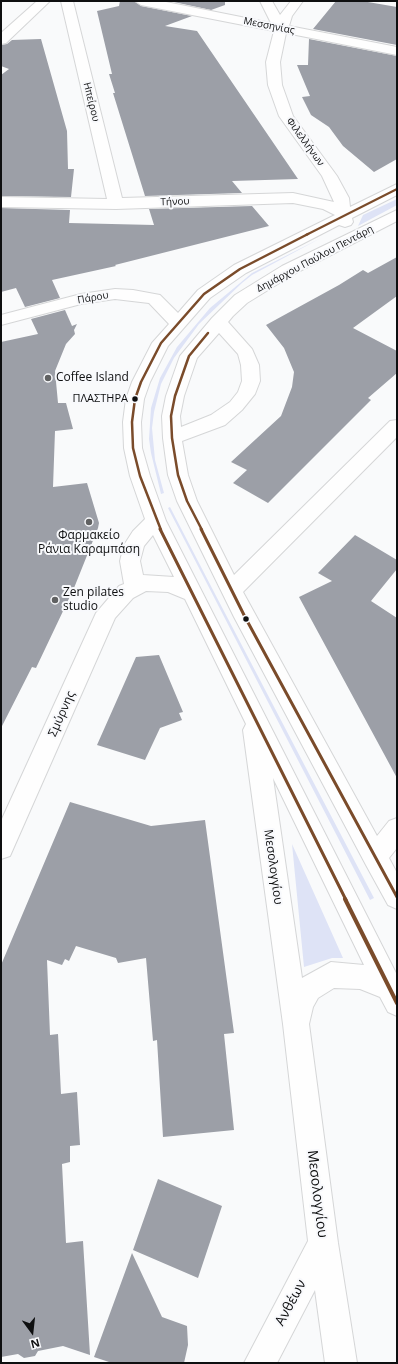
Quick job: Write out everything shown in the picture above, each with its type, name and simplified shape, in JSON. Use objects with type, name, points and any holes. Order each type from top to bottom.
[{"type":"street","points":[[1,40],[44,1]]},
{"type":"street","name":"Ηπείρου","points":[[67,1],[116,204]]},
{"type":"street","name":"Μεσσηνίας","points":[[140,1],[397,51]]},
{"type":"street","points":[[266,1],[280,29]]},
{"type":"street","name":"Φιλελλήνων","points":[[297,1],[286,16],[280,29],[272,62],[275,85],[281,104],[294,130],[329,176],[341,198],[345,214],[346,241]]},
{"type":"street","points":[[393,996],[190,592],[156,521],[140,476],[133,448],[132,422],[135,398],[141,382],[161,343],[204,294],[222,280],[240,269],[345,214],[397,189]]},
{"type":"street","name":"Τήνου","points":[[1,202],[116,204],[293,198],[328,205],[345,214]]},
{"type":"street","name":"Δημάρχου Παύλου Πεντάρη","points":[[396,216],[288,270],[241,299],[218,322],[189,356],[175,396],[172,416],[172,438],[178,475],[187,502],[232,590],[397,897]]},
{"type":"street","name":"Πάρου","points":[[1,320],[81,299],[115,294],[133,295],[154,299],[165,308],[178,323]]},
{"type":"street","points":[[172,438],[218,420],[236,406],[246,394],[251,381],[250,365],[246,353],[238,342],[218,322]]},
{"type":"street","points":[[232,590],[397,426]]},
{"type":"street","points":[[134,588],[134,579],[130,561],[134,545],[140,536],[156,521]]},
{"type":"street","name":"Σμύρνης","points":[[1,848],[107,613],[126,592],[144,583],[170,584],[190,592]]},
{"type":"street","name":"Μεσολογγίου","points":[[251,711],[296,1024],[323,1243],[341,1363]]},
{"type":"street","points":[[375,857],[397,829]]},
{"type":"street","name":"Μεσολογγίου","points":[[296,1024],[301,1004],[309,989],[331,975],[360,976],[393,996]]},
{"type":"street","name":"Ανθέων","points":[[260,1363],[323,1243]]},
{"type":"shaded area","points":[[397,199],[397,205],[358,226],[363,215]]},
{"type":"shaded area","points":[[321,238],[252,275],[242,283],[199,324],[174,358],[161,384],[154,412],[152,428],[155,460],[164,493],[161,494],[149,439],[151,408],[160,378],[177,347],[210,308],[252,273]]},
{"type":"shaded area","points":[[170,507],[374,898],[370,900],[168,508]]},
{"type":"shaded area","points":[[292,844],[343,958],[332,958],[304,967]]},
{"type":"building","points":[[120,1],[134,1],[141,6],[192,16],[165,26],[197,31],[298,179],[232,181],[242,193],[145,196],[113,93],[115,93],[109,74],[112,74],[97,11],[119,6]]},
{"type":"building","points":[[169,1],[225,1],[225,5],[211,10]]},
{"type":"building","points":[[336,1],[362,1],[397,7],[397,45],[313,29]]},
{"type":"building","points":[[41,39],[67,131],[68,169],[74,169],[71,197],[1,196],[1,75],[9,69],[1,66],[1,45],[7,44],[12,40]]},
{"type":"building","points":[[309,39],[397,56],[397,159],[374,172],[343,146],[329,127],[311,115],[302,97],[310,96],[297,65],[308,65]]},
{"type":"building","points":[[252,206],[269,226],[115,265],[116,266],[52,280],[60,298],[25,307],[16,288],[1,292],[1,208],[70,210],[69,223],[154,225],[149,209]]},
{"type":"building","points":[[397,257],[397,296],[353,328],[397,351],[397,373],[368,398],[371,400],[268,503],[233,483],[247,470],[231,462],[281,416],[292,387],[294,372],[284,348],[266,325],[339,285],[363,270],[368,273]]},
{"type":"building","points":[[65,310],[72,326],[77,324],[74,330],[75,334],[66,344],[55,371],[58,403],[66,403],[73,429],[55,431],[53,487],[87,483],[99,523],[74,588],[36,668],[32,667],[1,728],[1,342],[38,334],[31,319]]},
{"type":"building","points":[[355,535],[397,560],[397,569],[371,601],[397,618],[397,778],[299,597],[332,581],[318,573]]},
{"type":"building","points":[[159,655],[183,712],[179,713],[182,720],[160,728],[145,760],[97,745],[136,657]]},
{"type":"building","points":[[70,802],[151,826],[205,820],[234,1033],[224,1034],[234,1130],[163,1137],[157,1040],[153,1041],[146,958],[118,963],[116,958],[76,946],[69,961],[65,959],[62,965],[47,960],[50,1035],[58,1034],[61,1094],[77,1092],[80,1145],[70,1146],[70,1162],[62,1164],[66,1243],[83,1241],[90,1355],[63,1346],[38,1351],[35,1356],[24,1358],[18,1354],[1,1357],[1,965]]},
{"type":"building","points":[[158,1179],[222,1206],[198,1278],[133,1250]]},
{"type":"building","points":[[132,1253],[162,1317],[187,1326],[188,1345],[184,1363],[112,1363],[94,1357]]},
{"type":"transit line","points":[[397,189],[240,269],[204,294],[161,343],[141,382],[135,399],[132,422],[133,448],[140,476],[156,521],[397,1003]]},
{"type":"transit line","points":[[208,333],[189,356],[175,396],[171,416],[172,438],[178,475],[187,501],[245,617],[397,897]]},
{"type":"place","name":"Coffee Island","points":[[48,378]]},
{"type":"place","name":"ΠΛΑΣΤΗΡΑ","points":[[135,399]]},
{"type":"place","name":"Φαρμακείο Ράνια Καραμπάση","points":[[89,522]]},
{"type":"place","name":"Zen pilates studio","points":[[55,600]]}]
